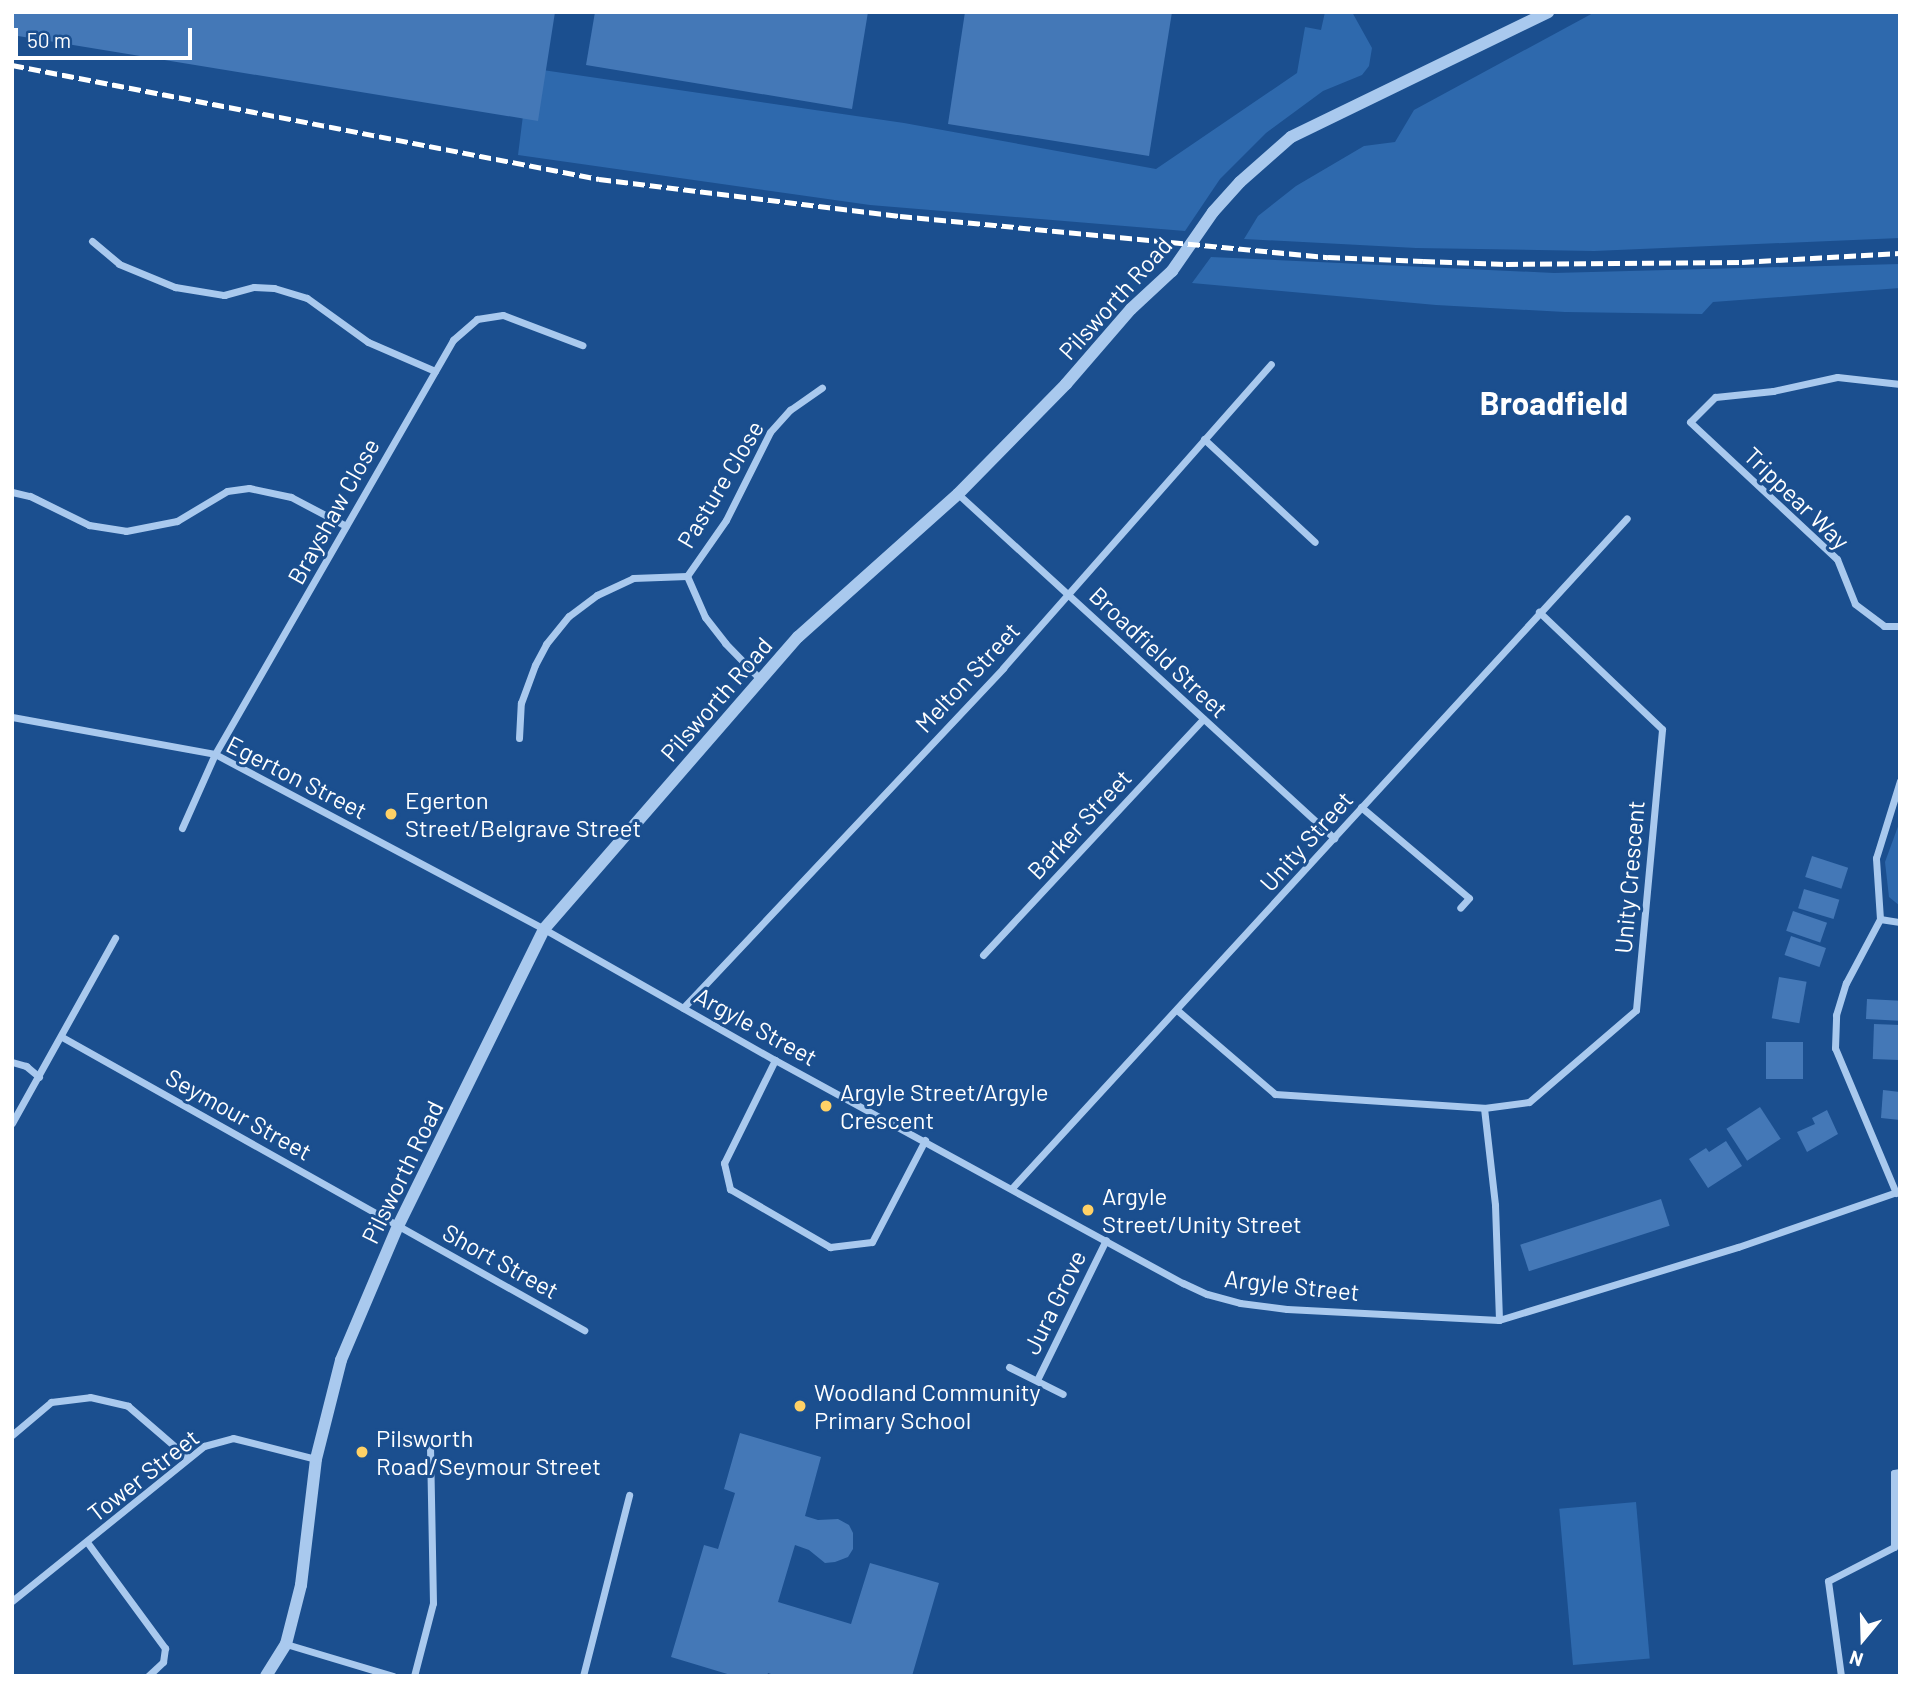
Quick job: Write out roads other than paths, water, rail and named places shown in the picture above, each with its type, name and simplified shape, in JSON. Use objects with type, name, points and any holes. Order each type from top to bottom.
[{"type":"street","name":"Pilsworth Road","points":[[266,1676],[286,1644],[301,1585],[316,1459],[341,1360],[398,1226],[544,929],[798,637],[958,494],[1066,384],[1131,309],[1172,271],[1213,212],[1240,182],[1291,137],[1548,12]]},
{"type":"street","points":[[92,241],[119,264],[175,287],[224,295],[254,287],[293,292],[320,306],[332,319],[368,342],[435,371]]},
{"type":"street","name":"Brayshaw Close","points":[[181,828],[215,754],[453,340],[466,327],[491,316],[520,319],[582,345]]},
{"type":"street","name":"Melton Street","points":[[683,1008],[994,678],[1271,364]]},
{"type":"street","name":"Trippear Way","points":[[1900,384],[1837,377],[1773,391],[1715,397],[1690,422],[1837,559],[1854,604],[1884,626],[1900,626]]},
{"type":"street","name":"Pasture Close","points":[[687,576],[726,520],[770,432],[790,410],[822,388]]},
{"type":"street","points":[[1204,439],[1315,542]]},
{"type":"street","points":[[12,492],[30,496],[89,525],[126,531],[177,522],[227,491],[249,488],[291,497],[346,526]]},
{"type":"street","name":"Broadfield Street","points":[[958,494],[1334,838]]},
{"type":"street","name":"Unity Street","points":[[1012,1188],[1627,518]]},
{"type":"street","points":[[519,738],[521,703],[546,644],[569,616],[597,595],[633,578],[687,576],[705,617],[725,643],[761,680]]},
{"type":"street","name":"Unity Crescent","points":[[1177,1010],[1275,1094],[1484,1108],[1529,1102],[1636,1010],[1661,729],[1539,612]]},
{"type":"street","name":"Egerton Street","points":[[12,717],[215,754],[544,929]]},
{"type":"street","name":"Barker Street","points":[[984,955],[1203,719]]},
{"type":"street","points":[[1898,1192],[1835,1048],[1836,1015],[1846,983],[1880,919],[1876,858],[1900,781]]},
{"type":"street","points":[[1361,807],[1469,898],[1460,908]]},
{"type":"street","points":[[1880,919],[1900,922]]},
{"type":"street","name":"Argyle Street","points":[[544,929],[775,1060],[1106,1240],[1207,1294],[1241,1303],[1499,1320],[1738,1247],[1898,1192]]},
{"type":"street","points":[[12,1123],[115,938]]},
{"type":"street","name":"Seymour Street","points":[[62,1037],[398,1226]]},
{"type":"street","points":[[775,1060],[724,1163],[730,1189],[830,1247],[872,1242],[925,1140]]},
{"type":"street","points":[[12,1062],[26,1066],[39,1077]]},
{"type":"street","points":[[1484,1108],[1495,1205],[1499,1320]]},
{"type":"street","name":"Short Street","points":[[398,1226],[584,1330]]},
{"type":"street","name":"Jura Grove","points":[[1037,1380],[1106,1240]]},
{"type":"street","name":"Jura Grove","points":[[1009,1367],[1063,1394]]},
{"type":"street","points":[[12,1435],[51,1402],[90,1397],[128,1406],[188,1458]]},
{"type":"street","name":"Tower Street","points":[[12,1601],[204,1446],[233,1438],[316,1459]]},
{"type":"street","points":[[414,1676],[433,1603],[430,1441]]},
{"type":"street","points":[[1841,1676],[1828,1581],[1894,1547],[1894,1473],[1900,1472]]},
{"type":"street","points":[[583,1676],[629,1496]]},
{"type":"street","points":[[87,1542],[165,1648],[163,1662],[148,1676]]},
{"type":"street","points":[[286,1644],[393,1676]]},
{"type":"railway","points":[[12,65],[599,179],[900,216],[1328,257],[1423,261],[1506,264],[1742,262],[1900,253]]},
{"type":"place","name":"Egerton Street/Belgrave Street","points":[[391,814]]},
{"type":"place","name":"Argyle Street/Argyle Crescent","points":[[826,1106]]},
{"type":"place","name":"Argyle Street/Unity Street","points":[[1088,1210]]},
{"type":"place","name":"Woodland Community Primary School","points":[[800,1406]]},
{"type":"place","name":"Pilsworth Road/Seymour Street","points":[[362,1452]]},
{"type":"district","name":"Broadfield","points":[[1554,402]]}]
